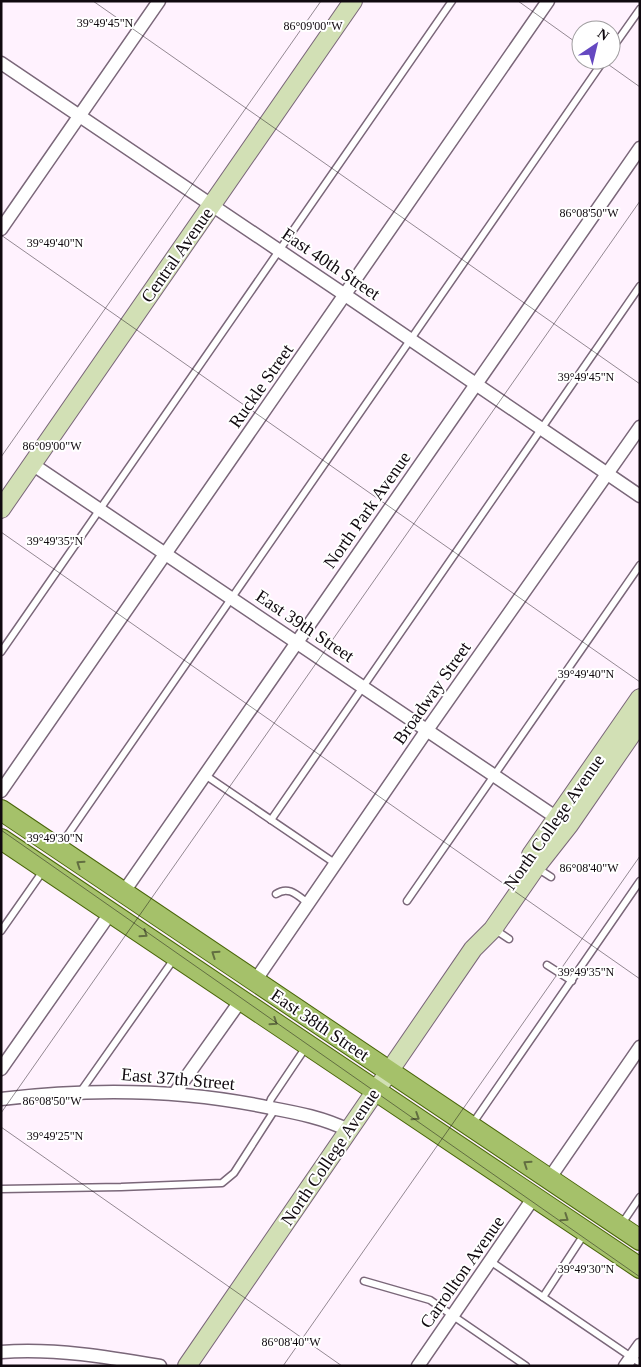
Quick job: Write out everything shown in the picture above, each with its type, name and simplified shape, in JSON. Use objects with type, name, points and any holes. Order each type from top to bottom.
[{"type":"main road","name":"Central Avenue","points":[[1,508],[353,1]]},
{"type":"main road","name":"North College Avenue","points":[[473,949],[483,923],[640,698]]},
{"type":"main road","name":"North College Avenue","points":[[187,1366],[473,949],[493,929],[536,867],[569,825],[640,722]]},
{"type":"main road","name":"East 38th Street","points":[[1,810],[640,1240]]},
{"type":"main road","name":"East 38th Street","points":[[1,839],[640,1268]]},
{"type":"street","points":[[1,229],[159,1]]},
{"type":"street","name":"Ruckle Street","points":[[1,791],[548,1]]},
{"type":"street","name":"East 40th Street","points":[[1,63],[212,204],[640,496]]},
{"type":"street","name":"North Park Avenue","points":[[124,893],[640,148]]},
{"type":"street","name":"Broadway Street","points":[[255,981],[640,427]]},
{"type":"street","name":"East 39th Street","points":[[32,464],[557,818]]},
{"type":"street","points":[[1,1069],[111,912]]},
{"type":"street","points":[[176,1093],[242,1000]]},
{"type":"street","points":[[549,1178],[640,1047]]},
{"type":"street","name":"East 37th Street","points":[[1,1099],[81,1092],[176,1093],[268,1107],[314,1117],[348,1130]]},
{"type":"street","name":"Carrollton Avenue","points":[[418,1366],[534,1197]]},
{"type":"street","points":[[632,1362],[640,1345]]},
{"type":"street","points":[[1,1352],[44,1351],[87,1354],[160,1366]]},
{"type":"lane","points":[[1,652],[452,1]]},
{"type":"lane","points":[[621,36],[640,8]]},
{"type":"lane","points":[[58,849],[597,70]]},
{"type":"lane","points":[[271,820],[640,286]]},
{"type":"lane","points":[[407,901],[640,565]]},
{"type":"lane","name":"North College Avenue","points":[[473,949],[640,708]]},
{"type":"lane","points":[[205,775],[336,864]]},
{"type":"lane","points":[[536,867],[551,877]]},
{"type":"lane","points":[[1,931],[45,868]]},
{"type":"lane","points":[[471,1126],[640,882]]},
{"type":"lane","points":[[276,894],[280,891],[288,890],[309,904]]},
{"type":"lane","points":[[493,929],[509,939]]},
{"type":"lane","points":[[81,1092],[176,956]]},
{"type":"lane","points":[[547,965],[572,982]]},
{"type":"lane","points":[[1,1189],[121,1187],[222,1182],[234,1173],[272,1114],[268,1107],[270,1099],[307,1044]]},
{"type":"lane","points":[[620,1226],[640,1197]]},
{"type":"lane","points":[[543,1297],[586,1232]]},
{"type":"lane","points":[[490,1261],[632,1362]]},
{"type":"lane","points":[[364,1281],[430,1300],[526,1366]]}]
